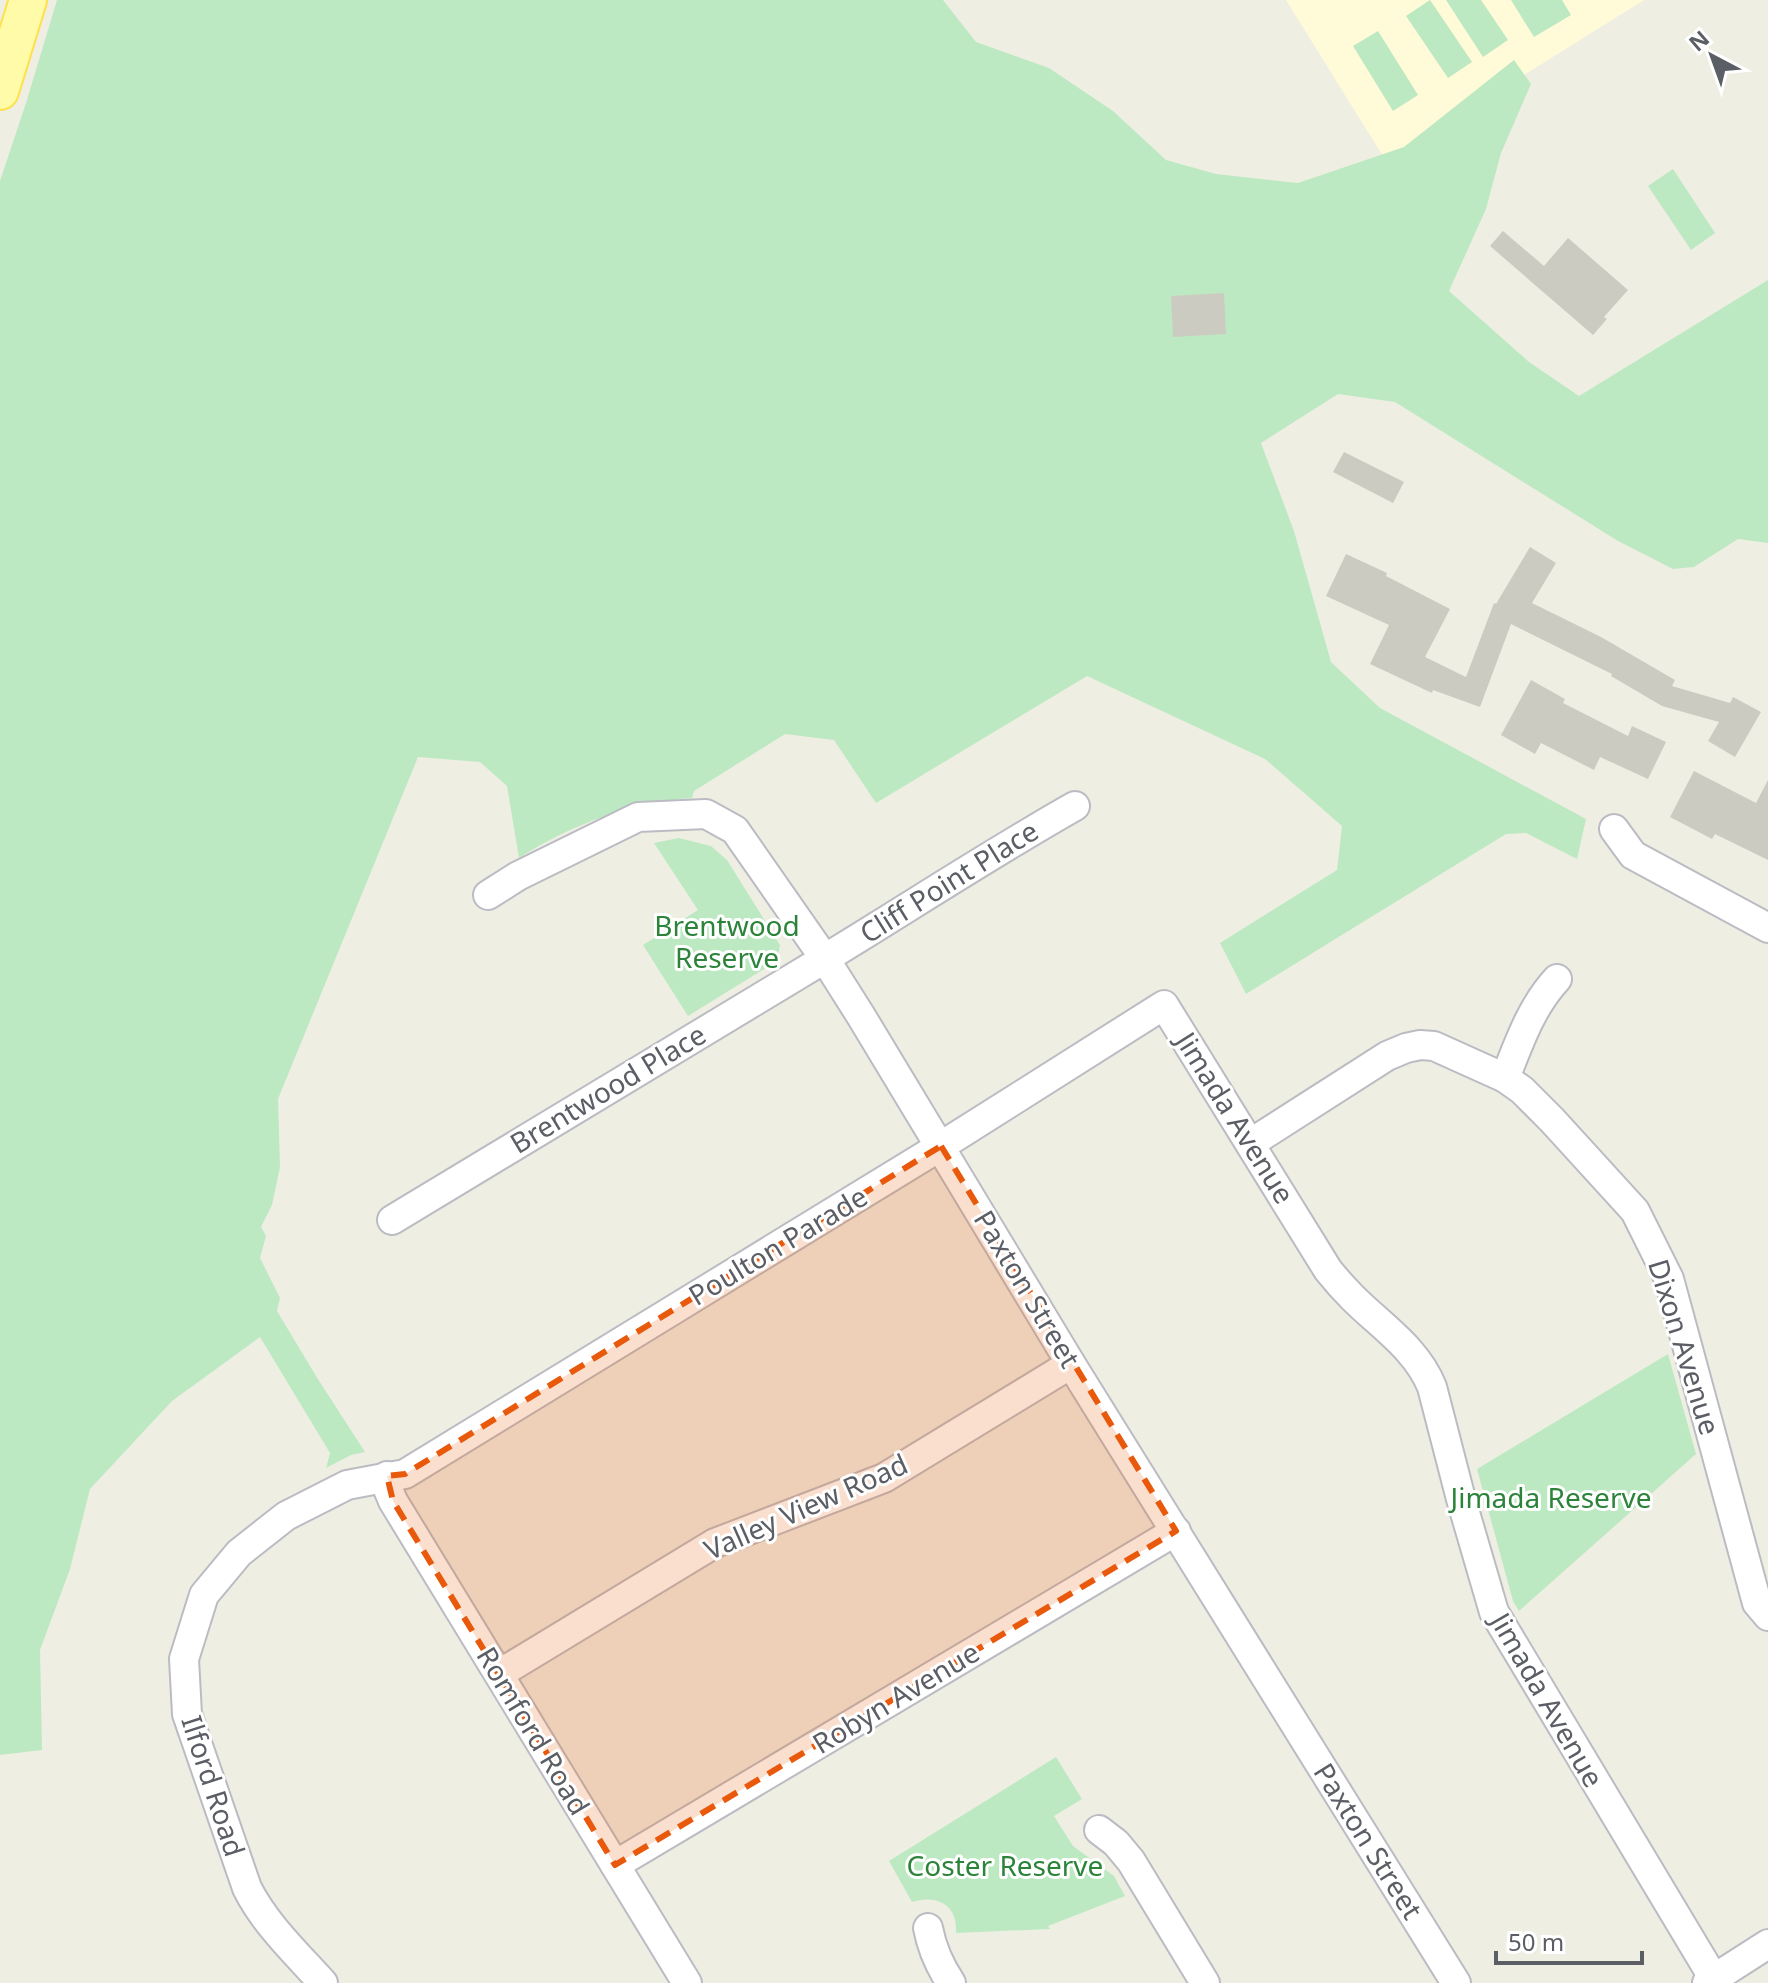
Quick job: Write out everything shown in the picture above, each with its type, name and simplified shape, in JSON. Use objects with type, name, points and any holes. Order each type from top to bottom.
[{"type":"main road","points":[[0,91],[28,0]]},
{"type":"street","name":"Cliff Point Place","points":[[825,959],[1075,806]]},
{"type":"street","name":"Paxton Street","points":[[488,895],[518,876],[638,817],[706,814],[735,830],[825,959],[1071,1364],[1456,1983]]},
{"type":"street","points":[[1614,829],[1633,855],[1768,928]]},
{"type":"street","name":"Brentwood Place","points":[[392,1220],[825,959]]},
{"type":"street","points":[[1505,1078],[1533,1011],[1557,979]]},
{"type":"street","name":"Poulton Parade","points":[[387,1476],[405,1474],[941,1146],[1164,1005]]},
{"type":"street","name":"Jimada Avenue","points":[[1164,1005],[1328,1270],[1415,1355],[1426,1371],[1494,1612],[1710,1981]]},
{"type":"street","name":"Dixon Avenue","points":[[1251,1143],[1387,1056],[1420,1045],[1434,1046],[1505,1078],[1522,1090],[1635,1211],[1669,1279],[1757,1603],[1768,1616]]},
{"type":"street","name":"Valley View Road","points":[[499,1674],[715,1543],[884,1478],[1071,1364]]},
{"type":"street","name":"Romford Road","points":[[387,1476],[393,1501],[687,1983]]},
{"type":"street","name":"Ilford Road","points":[[323,1983],[266,1919],[247,1888],[187,1714],[184,1659],[204,1595],[239,1553],[286,1516],[347,1485],[387,1476]]},
{"type":"street","name":"Robyn Avenue","points":[[615,1865],[1176,1531]]},
{"type":"street","points":[[1099,1830],[1116,1843],[1131,1861],[1205,1983]]},
{"type":"street","points":[[928,1928],[939,1965],[951,1983]]},
{"type":"street","points":[[1710,1981],[1768,1944]]},
{"type":"highlighted area","points":[[941,1146],[1176,1531],[615,1865],[393,1501],[387,1476],[405,1474]]},
{"type":"shaded area","points":[[1286,0],[1644,0],[1386,161]]},
{"type":"green space","points":[[57,0],[943,0],[976,42],[1049,68],[1113,111],[1166,160],[1216,174],[1298,183],[1404,147],[1514,60],[1531,84],[1501,153],[1486,209],[1449,291],[1529,362],[1579,396],[1768,280],[1768,543],[1738,539],[1694,567],[1673,569],[1618,541],[1395,402],[1338,394],[1261,443],[1294,531],[1331,662],[1380,708],[1586,819],[1577,859],[1526,833],[1506,834],[1246,994],[1220,943],[1337,870],[1342,826],[1265,759],[1087,676],[876,803],[834,740],[785,734],[694,791],[692,798],[646,805],[602,817],[560,835],[519,858],[507,786],[480,762],[418,757],[278,1099],[280,1167],[272,1205],[261,1227],[266,1236],[260,1258],[280,1298],[277,1311],[365,1452],[351,1455],[326,1468],[330,1453],[260,1337],[172,1401],[90,1489],[70,1569],[40,1650],[42,1750],[0,1755],[0,181]]},
{"type":"green space","points":[[1430,0],[1472,62],[1448,78],[1406,16]]},
{"type":"green space","points":[[1446,0],[1481,0],[1508,40],[1483,57]]},
{"type":"green space","points":[[1511,0],[1562,0],[1571,15],[1534,37]]},
{"type":"green space","points":[[1378,31],[1418,95],[1393,111],[1353,46]]},
{"type":"green space","points":[[1673,169],[1715,233],[1691,250],[1648,186]]},
{"type":"green space","name":"Brentwood Reserve","points":[[679,838],[711,846],[727,860],[780,945],[777,961],[688,1016],[643,945],[698,910],[654,843]]},
{"type":"green space","name":"Jimada Reserve","points":[[1668,1354],[1696,1454],[1519,1611],[1513,1601],[1477,1469]]},
{"type":"green space","name":"Coster Reserve","points":[[1056,1757],[1082,1799],[1054,1816],[1073,1846],[1114,1876],[1125,1896],[1048,1926],[1050,1929],[956,1933],[953,1915],[944,1904],[930,1900],[912,1902],[889,1861]]},
{"type":"building","points":[[1503,231],[1544,266],[1568,238],[1628,290],[1593,335],[1490,246]]},
{"type":"building","points":[[1224,293],[1226,334],[1173,337],[1171,296]]},
{"type":"building","points":[[1344,452],[1404,482],[1393,503],[1333,472]]},
{"type":"building","points":[[1530,547],[1556,563],[1532,603],[1601,637],[1675,680],[1672,686],[1730,703],[1733,697],[1761,712],[1735,757],[1708,741],[1719,722],[1662,706],[1612,674],[1511,624],[1480,707],[1433,690],[1432,693],[1370,664],[1389,625],[1326,596],[1346,554],[1450,609],[1425,657],[1466,677],[1494,603]]},
{"type":"building","points":[[1531,680],[1565,699],[1563,703],[1628,736],[1632,726],[1666,742],[1648,779],[1600,757],[1594,770],[1541,743],[1535,754],[1501,735]]},
{"type":"building","points":[[1694,771],[1756,803],[1768,780],[1768,860],[1715,834],[1712,839],[1670,817]]}]
